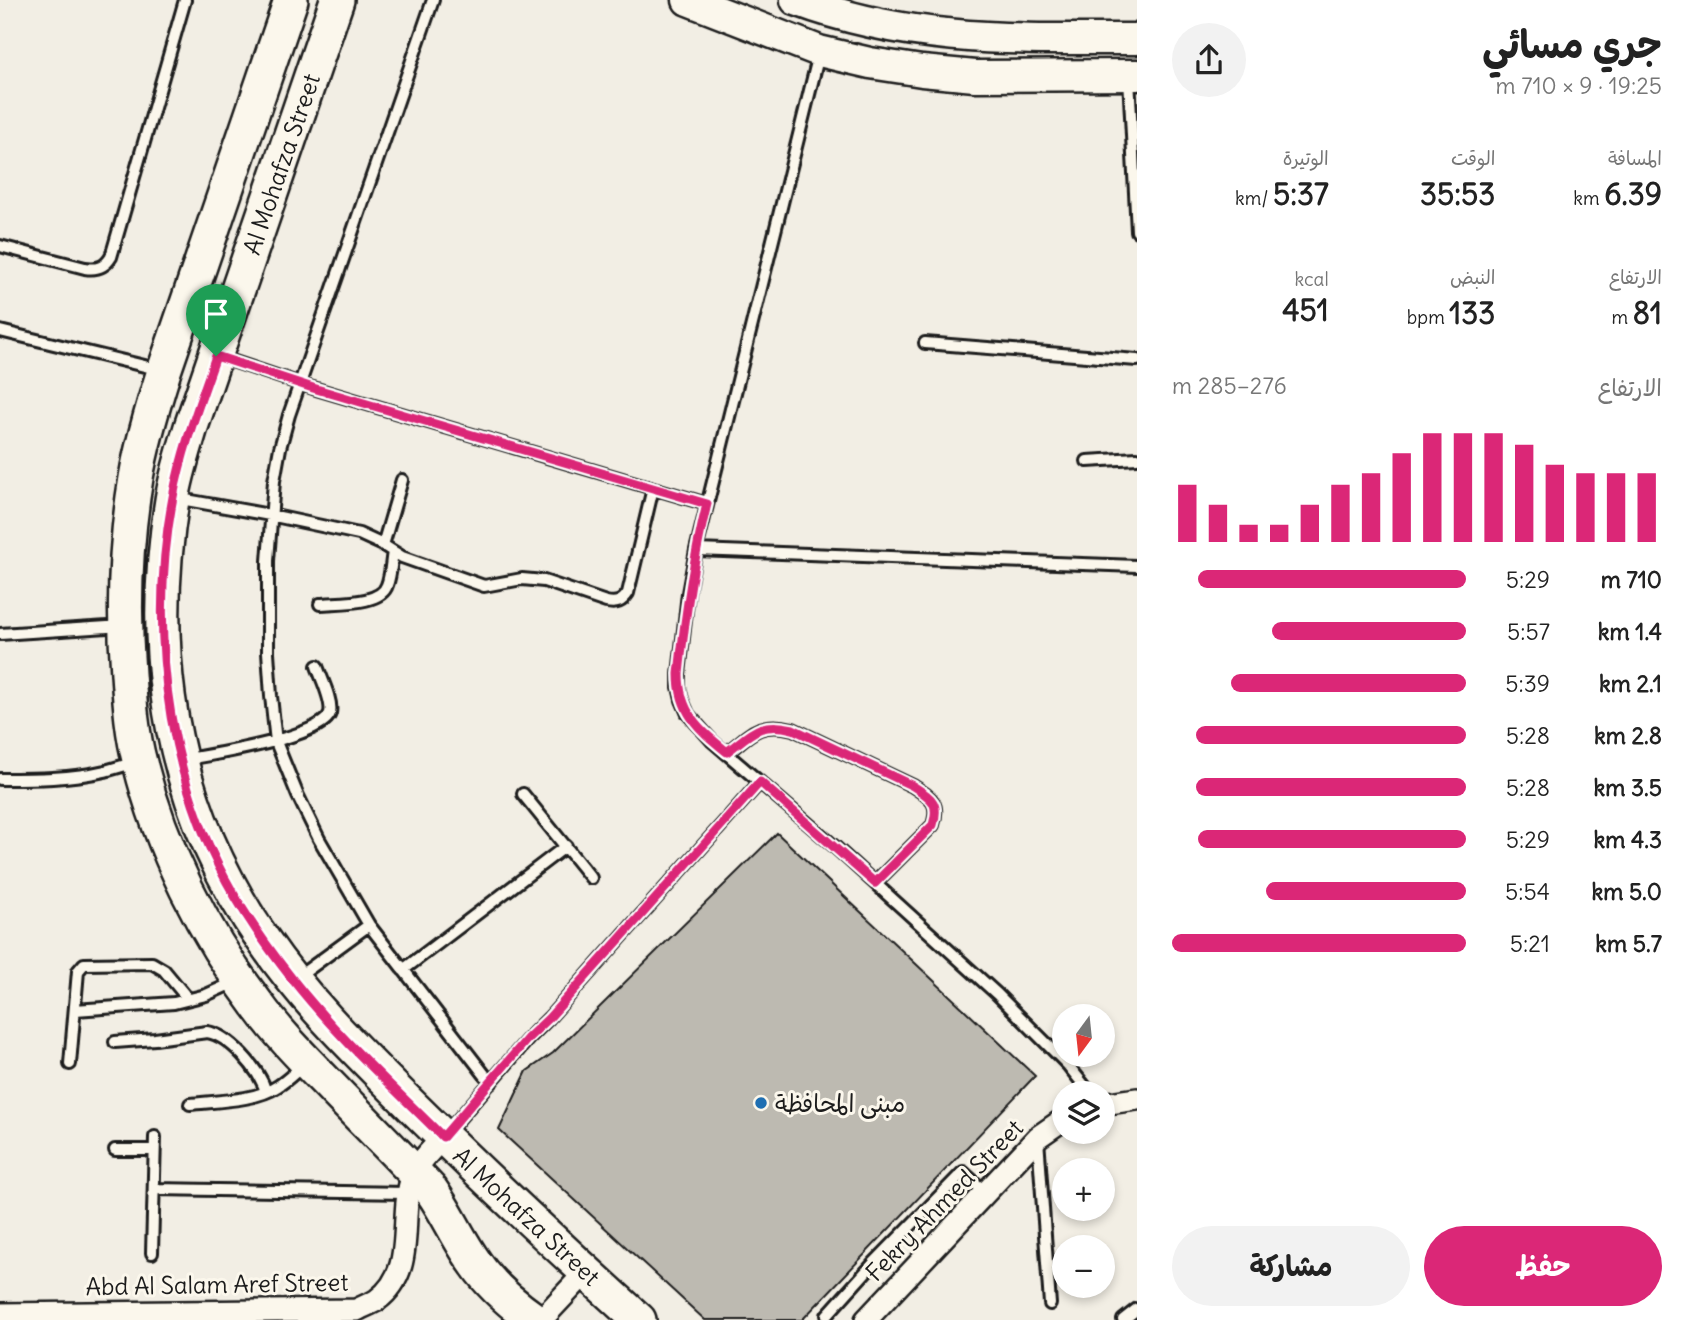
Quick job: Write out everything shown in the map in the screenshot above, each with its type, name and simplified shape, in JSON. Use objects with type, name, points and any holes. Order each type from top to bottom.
[{"type":"main road","name":"Al Mohafza Street","points":[[291,0],[164,371],[136,477],[127,538],[124,600],[131,712],[139,761],[153,810],[171,857],[223,955],[257,1005],[411,1183],[431,1190],[446,1210],[474,1262],[491,1283],[513,1305],[535,1320]]},
{"type":"main road","name":"Al Mohafza Street","points":[[337,0],[191,426],[173,497],[163,583],[163,635],[169,699],[180,761],[199,821],[217,863],[239,904],[293,980],[332,1026],[443,1137],[639,1320]]},
{"type":"main road","points":[[688,0],[819,51],[870,63],[975,76],[1133,75]]},
{"type":"main road","points":[[796,0],[832,6],[879,25],[928,33],[978,38],[1137,39]]},
{"type":"street","points":[[1115,1102],[1137,1099]]},
{"type":"street","name":"Fekry Ahmed Street","points":[[866,1320],[1038,1138],[1052,1127]]},
{"type":"street","points":[[411,1183],[443,1137]]},
{"type":"street","name":"Abd Al Salam Aref Street","points":[[0,1314],[357,1310],[377,1300],[392,1284],[402,1264],[411,1183]]},
{"type":"street","points":[[541,1320],[586,1272]]},
{"type":"lane","points":[[0,246],[85,268],[93,269],[107,263],[111,257],[185,0]]},
{"type":"lane","points":[[433,0],[289,415],[280,448],[270,515],[268,652],[276,742],[319,839],[369,925],[491,1083]]},
{"type":"lane","points":[[819,51],[696,550],[685,618],[679,688],[682,701],[688,714],[712,741],[875,883],[1025,1022],[1081,1081]]},
{"type":"lane","points":[[1133,75],[1137,231]]},
{"type":"lane","points":[[0,331],[164,371]]},
{"type":"lane","points":[[925,343],[1137,360]]},
{"type":"lane","points":[[216,356],[300,384],[707,504]]},
{"type":"lane","points":[[1087,461],[1137,458]]},
{"type":"lane","points":[[320,604],[369,600],[380,596],[387,586],[388,548],[402,480]]},
{"type":"lane","points":[[173,497],[359,534],[414,561],[484,586],[522,579],[544,580],[616,604],[624,600],[628,593],[653,488]]},
{"type":"lane","points":[[696,550],[1137,566]]},
{"type":"lane","points":[[0,634],[125,626]]},
{"type":"lane","points":[[180,761],[276,742],[320,724],[331,712],[317,666]]},
{"type":"lane","points":[[727,752],[757,730],[767,726],[780,726],[793,729],[913,786],[926,795],[935,804],[937,813],[933,825],[875,883]]},
{"type":"lane","points":[[0,779],[71,776],[139,761]]},
{"type":"lane","points":[[443,1137],[528,1038],[549,1018],[760,782]]},
{"type":"lane","points":[[523,794],[591,877]]},
{"type":"lane","points":[[403,970],[566,846]]},
{"type":"lane","points":[[293,980],[369,925]]},
{"type":"lane","points":[[70,1064],[78,971],[82,966],[88,963],[152,963],[164,970],[188,999]]},
{"type":"lane","points":[[75,1010],[174,1003],[206,995],[240,980]]},
{"type":"lane","points":[[115,1042],[214,1033],[226,1038],[254,1069],[267,1092]]},
{"type":"lane","points":[[190,1104],[267,1092],[307,1062]]},
{"type":"lane","points":[[152,1253],[155,1136]]},
{"type":"lane","points":[[1038,1138],[1050,1304]]},
{"type":"lane","points":[[114,1150],[154,1150]]},
{"type":"lane","points":[[827,1315],[963,1172],[986,1193]]},
{"type":"lane","points":[[154,1189],[411,1183]]},
{"type":"lane","points":[[1123,1320],[1137,1309]]},
{"type":"building","name":"مبنى المحافظة","points":[[777,833],[1035,1076],[802,1320],[705,1320],[499,1130],[527,1071],[553,1053]]},
{"type":"place","name":"مبنى المحافظة","points":[[761,1103]]},
{"type":"route","points":[[216,356],[313,388],[707,504],[688,593],[679,674],[679,688],[688,714],[712,741],[727,752],[767,726],[793,729],[913,786],[935,804],[937,813],[933,825],[875,883],[760,782],[549,1018],[528,1038],[443,1137],[332,1026],[264,942],[217,863],[199,821],[180,761],[167,688],[163,583],[168,530],[181,460],[216,356]]}]
